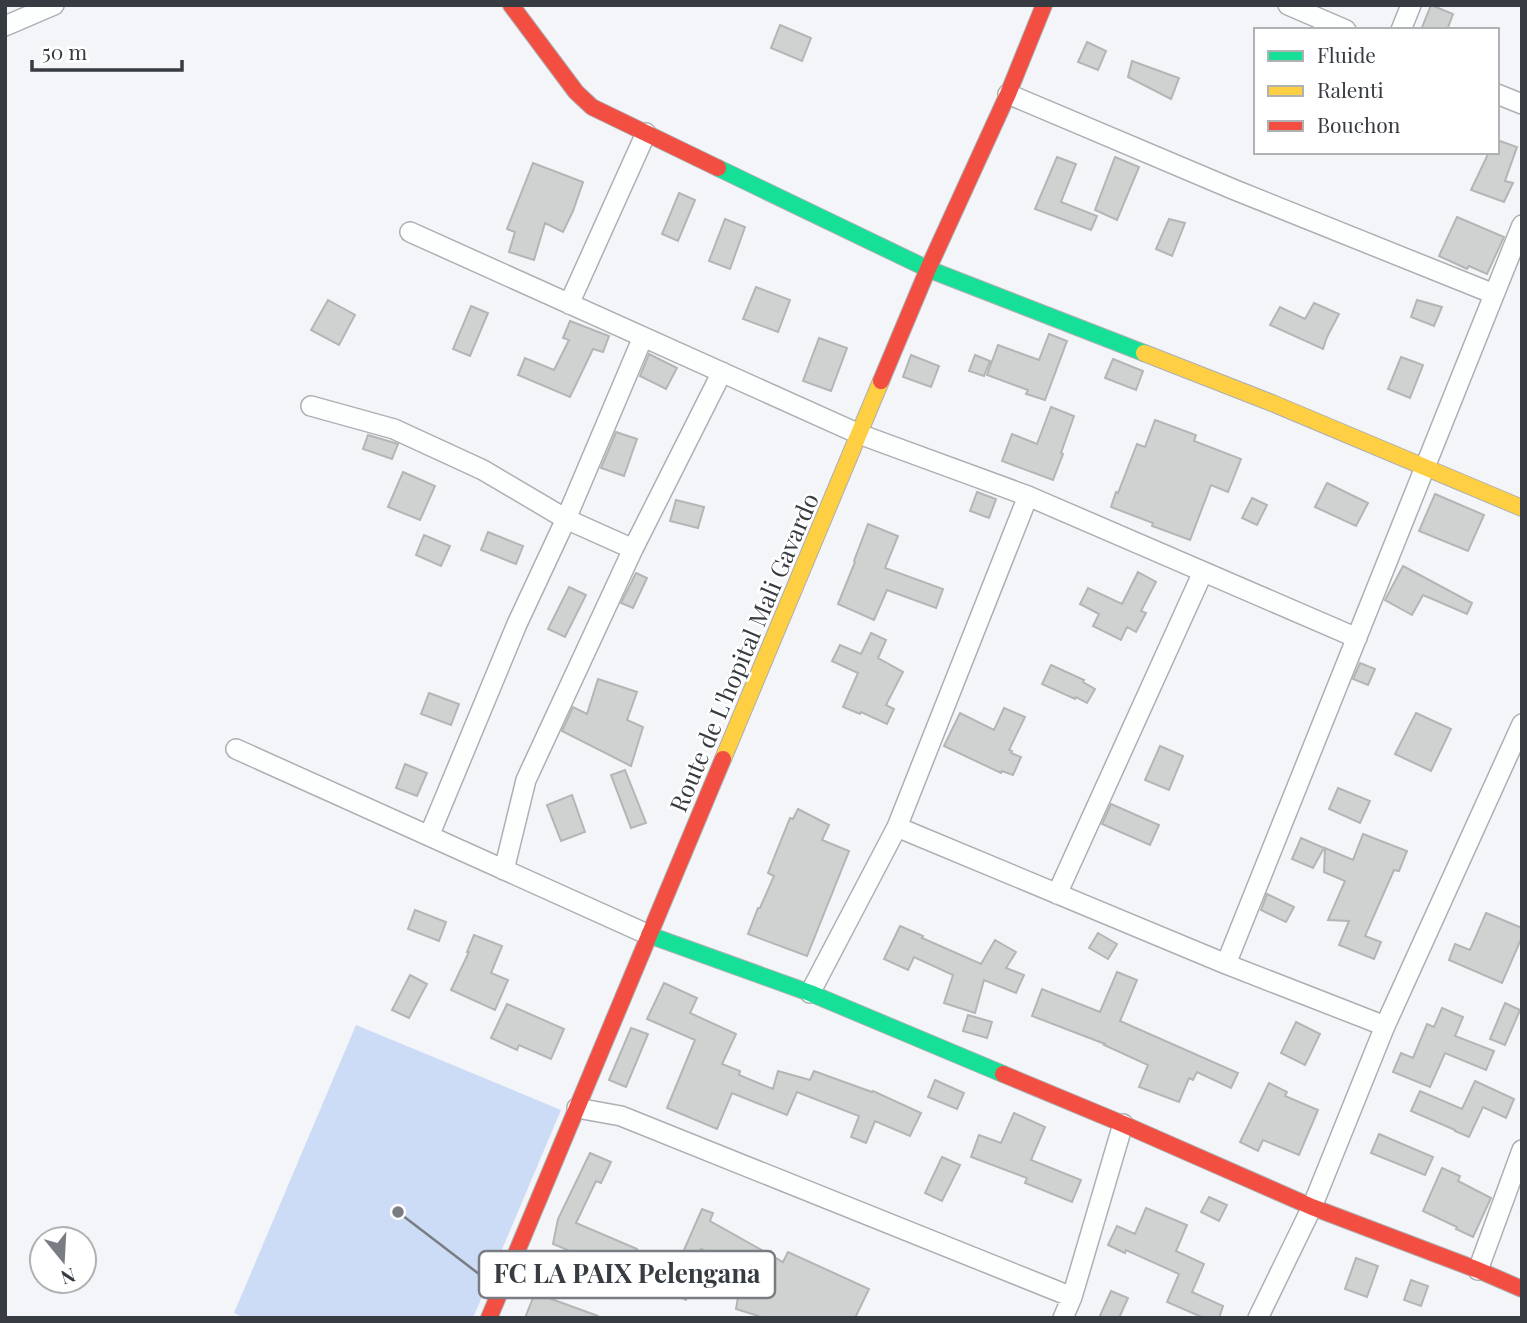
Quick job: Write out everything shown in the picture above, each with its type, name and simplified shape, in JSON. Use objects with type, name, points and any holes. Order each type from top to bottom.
[{"type":"street","points":[[5,26],[54,5]]},
{"type":"street","points":[[511,5],[576,92],[592,107],[928,269],[1260,398],[1522,508]]},
{"type":"street","name":"Route de L'hopital Mali Gavardo","points":[[489,1318],[928,269],[1008,94],[1044,5]]},
{"type":"street","points":[[1288,5],[1341,28]]},
{"type":"street","points":[[1402,28],[1410,5]]},
{"type":"street","points":[[1008,94],[1235,190],[1494,294]]},
{"type":"street","points":[[1499,95],[1522,104]]},
{"type":"street","points":[[569,304],[646,133]]},
{"type":"street","points":[[1226,964],[1522,225]]},
{"type":"street","points":[[410,232],[859,434],[1028,496],[1357,638]]},
{"type":"street","points":[[429,836],[517,624],[566,519],[643,337]]},
{"type":"street","points":[[504,870],[526,780],[633,549],[722,372]]},
{"type":"street","points":[[311,406],[394,429],[483,470],[566,519],[633,549]]},
{"type":"street","points":[[810,993],[897,827],[1028,496]]},
{"type":"street","points":[[1058,894],[1203,572]]},
{"type":"street","points":[[1258,1318],[1312,1207],[1385,1026],[1522,724]]},
{"type":"street","points":[[236,749],[649,935],[810,993],[1123,1124],[1312,1207],[1522,1289]]},
{"type":"street","points":[[897,827],[1226,964],[1385,1026]]},
{"type":"street","points":[[577,1108],[621,1116],[1072,1297]]},
{"type":"street","points":[[1063,1318],[1072,1297],[1123,1124]]},
{"type":"street","points":[[1478,1270],[1522,1150]]},
{"type":"shaded area","points":[[356,1025],[561,1110],[473,1318],[245,1318],[234,1313]]},
{"type":"building","points":[[1431,5],[1453,14],[1448,28],[1422,28]]},
{"type":"building","points":[[780,25],[811,38],[802,61],[771,48]]},
{"type":"building","points":[[1087,42],[1106,51],[1098,70],[1078,62]]},
{"type":"building","points":[[1132,61],[1179,78],[1171,99],[1128,77]]},
{"type":"building","points":[[1499,141],[1517,147],[1505,181],[1513,183],[1504,202],[1471,190],[1488,154],[1499,154]]},
{"type":"building","points":[[1057,157],[1076,164],[1061,202],[1097,216],[1091,230],[1035,209]]},
{"type":"building","points":[[1115,157],[1139,167],[1117,220],[1095,210]]},
{"type":"building","points":[[533,163],[583,182],[563,232],[545,223],[534,260],[509,252],[515,232],[507,229]]},
{"type":"building","points":[[679,193],[695,200],[678,241],[662,234]]},
{"type":"building","points":[[1457,217],[1504,237],[1487,274],[1469,266],[1467,269],[1439,256]]},
{"type":"building","points":[[725,219],[745,227],[730,269],[709,261]]},
{"type":"building","points":[[1169,219],[1185,223],[1172,256],[1156,249]]},
{"type":"building","points":[[756,287],[790,300],[778,332],[743,319]]},
{"type":"building","points":[[328,300],[355,315],[339,345],[311,330]]},
{"type":"building","points":[[1417,300],[1442,307],[1434,326],[1411,317]]},
{"type":"building","points":[[1314,303],[1339,314],[1323,349],[1270,325],[1280,307],[1305,319]]},
{"type":"building","points":[[471,306],[488,313],[470,356],[453,349]]},
{"type":"building","points":[[570,321],[609,336],[603,352],[593,349],[570,397],[518,375],[525,358],[554,370],[569,340],[563,338]]},
{"type":"building","points":[[1049,334],[1067,341],[1045,400],[1026,394],[1028,390],[987,375],[998,345],[1039,360]]},
{"type":"building","points":[[819,338],[847,348],[831,391],[803,381]]},
{"type":"building","points":[[649,354],[677,368],[666,389],[640,376]]},
{"type":"building","points":[[911,355],[939,366],[931,387],[903,377]]},
{"type":"building","points":[[975,355],[990,361],[984,376],[969,371]]},
{"type":"building","points":[[1401,357],[1423,365],[1410,398],[1388,389]]},
{"type":"building","points":[[1113,359],[1143,371],[1136,390],[1105,378]]},
{"type":"building","points":[[1051,407],[1074,416],[1053,480],[1002,461],[1012,434],[1037,444]]},
{"type":"building","points":[[1155,420],[1196,435],[1194,441],[1241,459],[1228,492],[1211,485],[1190,540],[1111,507],[1137,444],[1145,447]]},
{"type":"building","points":[[616,432],[637,439],[624,476],[601,468]]},
{"type":"building","points":[[368,435],[398,444],[392,459],[363,449]]},
{"type":"building","points":[[403,472],[435,486],[420,520],[388,507]]},
{"type":"building","points":[[1327,483],[1368,503],[1356,526],[1315,507]]},
{"type":"building","points":[[977,492],[996,499],[989,518],[970,511]]},
{"type":"building","points":[[1435,494],[1484,515],[1468,551],[1419,531]]},
{"type":"building","points":[[1252,498],[1267,505],[1257,525],[1242,518]]},
{"type":"building","points":[[676,500],[704,507],[698,528],[670,521]]},
{"type":"building","points":[[868,524],[898,536],[885,568],[943,589],[936,608],[887,590],[874,620],[838,604]]},
{"type":"building","points":[[488,532],[523,546],[516,564],[481,550]]},
{"type":"building","points":[[424,535],[450,546],[441,566],[416,555]]},
{"type":"building","points":[[1403,566],[1472,603],[1467,614],[1423,595],[1412,615],[1385,600]]},
{"type":"building","points":[[1138,572],[1156,582],[1141,611],[1146,613],[1136,632],[1127,627],[1121,640],[1093,626],[1099,614],[1080,604],[1088,588],[1122,604]]},
{"type":"building","points":[[636,573],[647,578],[633,608],[621,603]]},
{"type":"building","points":[[569,587],[586,595],[565,637],[548,629]]},
{"type":"building","points":[[871,633],[886,640],[878,658],[903,672],[886,705],[894,709],[887,724],[843,707],[858,673],[832,661],[840,645],[861,654]]},
{"type":"building","points":[[1360,663],[1375,669],[1368,685],[1353,679]]},
{"type":"building","points":[[1051,665],[1084,680],[1083,682],[1095,689],[1087,703],[1042,684]]},
{"type":"building","points":[[598,679],[637,692],[627,720],[643,727],[631,766],[562,731],[573,707],[587,714]]},
{"type":"building","points":[[429,693],[459,704],[451,725],[421,714]]},
{"type":"building","points":[[1004,708],[1025,717],[1009,750],[1021,757],[1013,775],[1002,771],[1001,773],[944,746],[960,713],[994,730]]},
{"type":"building","points":[[1416,713],[1451,729],[1431,771],[1395,754]]},
{"type":"building","points":[[1160,746],[1183,756],[1169,790],[1145,780]]},
{"type":"building","points":[[405,764],[427,773],[417,796],[396,788]]},
{"type":"building","points":[[625,770],[646,823],[631,828],[611,775]]},
{"type":"building","points":[[1338,788],[1370,801],[1360,823],[1329,809]]},
{"type":"building","points":[[572,795],[585,832],[561,841],[547,805]]},
{"type":"building","points":[[1111,804],[1159,825],[1150,845],[1102,824]]},
{"type":"building","points":[[798,809],[829,825],[822,840],[849,851],[807,956],[748,934],[774,876],[768,873],[790,818],[793,819]]},
{"type":"building","points":[[1363,834],[1407,851],[1399,871],[1394,870],[1365,936],[1381,942],[1374,959],[1339,945],[1349,921],[1328,920],[1345,881],[1324,872],[1325,848],[1353,860]]},
{"type":"building","points":[[1301,838],[1324,848],[1313,868],[1292,859]]},
{"type":"building","points":[[1267,894],[1294,907],[1286,922],[1261,910]]},
{"type":"building","points":[[415,910],[446,922],[439,941],[408,929]]},
{"type":"building","points":[[1486,913],[1522,928],[1522,937],[1502,983],[1449,960],[1455,944],[1470,950]]},
{"type":"building","points":[[900,926],[981,964],[995,940],[1016,952],[1006,968],[1024,975],[1016,993],[984,980],[975,1013],[944,1003],[953,975],[914,957],[908,970],[884,959]]},
{"type":"building","points":[[1098,933],[1117,944],[1108,959],[1089,948]]},
{"type":"building","points":[[474,935],[502,946],[491,973],[508,980],[495,1010],[451,990]]},
{"type":"building","points":[[1117,972],[1137,980],[1120,1021],[1238,1073],[1231,1088],[1197,1072],[1193,1080],[1189,1078],[1179,1102],[1139,1087],[1148,1065],[1105,1044],[1032,1016],[1042,989],[1100,1012]]},
{"type":"building","points":[[410,975],[427,984],[409,1018],[392,1010]]},
{"type":"building","points":[[664,983],[697,998],[690,1013],[736,1034],[722,1064],[740,1071],[739,1075],[773,1089],[778,1071],[810,1080],[814,1071],[873,1091],[921,1113],[910,1136],[875,1121],[866,1143],[851,1137],[859,1116],[797,1092],[787,1115],[732,1093],[717,1129],[667,1108],[695,1040],[647,1019]]},
{"type":"building","points":[[1505,1003],[1520,1010],[1505,1045],[1490,1039]]},
{"type":"building","points":[[507,1004],[564,1029],[551,1059],[519,1045],[517,1050],[491,1038]]},
{"type":"building","points":[[1442,1008],[1463,1017],[1455,1036],[1494,1051],[1486,1070],[1445,1053],[1430,1087],[1393,1072],[1401,1053],[1413,1058],[1427,1024],[1434,1027]]},
{"type":"building","points":[[968,1015],[992,1022],[987,1038],[963,1031]]},
{"type":"building","points":[[1296,1022],[1320,1034],[1305,1065],[1281,1053]]},
{"type":"building","points":[[631,1028],[648,1034],[626,1087],[609,1080]]},
{"type":"building","points":[[935,1080],[964,1093],[957,1109],[928,1097]]},
{"type":"building","points":[[1475,1081],[1514,1099],[1506,1118],[1483,1107],[1469,1137],[1411,1111],[1420,1091],[1462,1109]]},
{"type":"building","points":[[1269,1083],[1287,1092],[1285,1096],[1318,1110],[1299,1155],[1263,1140],[1258,1151],[1240,1142]]},
{"type":"building","points":[[1014,1113],[1045,1127],[1031,1160],[1081,1180],[1072,1202],[1025,1183],[1027,1178],[971,1157],[979,1135],[1001,1143]]},
{"type":"building","points":[[1379,1134],[1433,1157],[1425,1175],[1371,1153]]},
{"type":"building","points":[[590,1153],[611,1162],[601,1183],[596,1181],[576,1223],[677,1266],[702,1209],[713,1213],[710,1221],[783,1262],[788,1252],[869,1289],[855,1318],[765,1318],[736,1309],[743,1268],[701,1249],[686,1300],[553,1244],[558,1219]]},
{"type":"building","points":[[942,1157],[960,1165],[942,1201],[925,1193]]},
{"type":"building","points":[[1442,1168],[1460,1176],[1458,1181],[1491,1198],[1473,1237],[1423,1211]]},
{"type":"building","points":[[1209,1197],[1227,1205],[1219,1221],[1201,1212]]},
{"type":"building","points":[[1146,1208],[1187,1225],[1176,1251],[1204,1264],[1192,1292],[1223,1306],[1219,1318],[1204,1318],[1167,1302],[1179,1274],[1126,1250],[1125,1253],[1108,1245],[1117,1226],[1135,1234]]},
{"type":"building","points":[[1356,1258],[1378,1266],[1367,1297],[1345,1289]]},
{"type":"building","points":[[1411,1280],[1428,1286],[1421,1306],[1404,1300]]},
{"type":"building","points":[[1111,1291],[1128,1298],[1119,1318],[1099,1318]]},
{"type":"building","points":[[535,1293],[598,1316],[598,1318],[525,1318]]},
{"type":"traffic: fast","points":[[718,168],[928,269],[1144,353]]},
{"type":"traffic: fast","points":[[649,935],[810,993],[1003,1074]]},
{"type":"traffic: slow","points":[[1144,353],[1272,403],[1522,508]]},
{"type":"traffic: slow","points":[[723,759],[881,381]]},
{"type":"traffic: jam","points":[[511,5],[576,92],[592,107],[718,168]]},
{"type":"traffic: jam","points":[[881,381],[928,269],[1008,94],[1044,5]]},
{"type":"traffic: jam","points":[[489,1318],[723,759]]},
{"type":"traffic: jam","points":[[1003,1074],[1312,1207],[1522,1289]]},
{"type":"place","name":"FC LA PAIX Pelengana","points":[[398,1212]]}]
